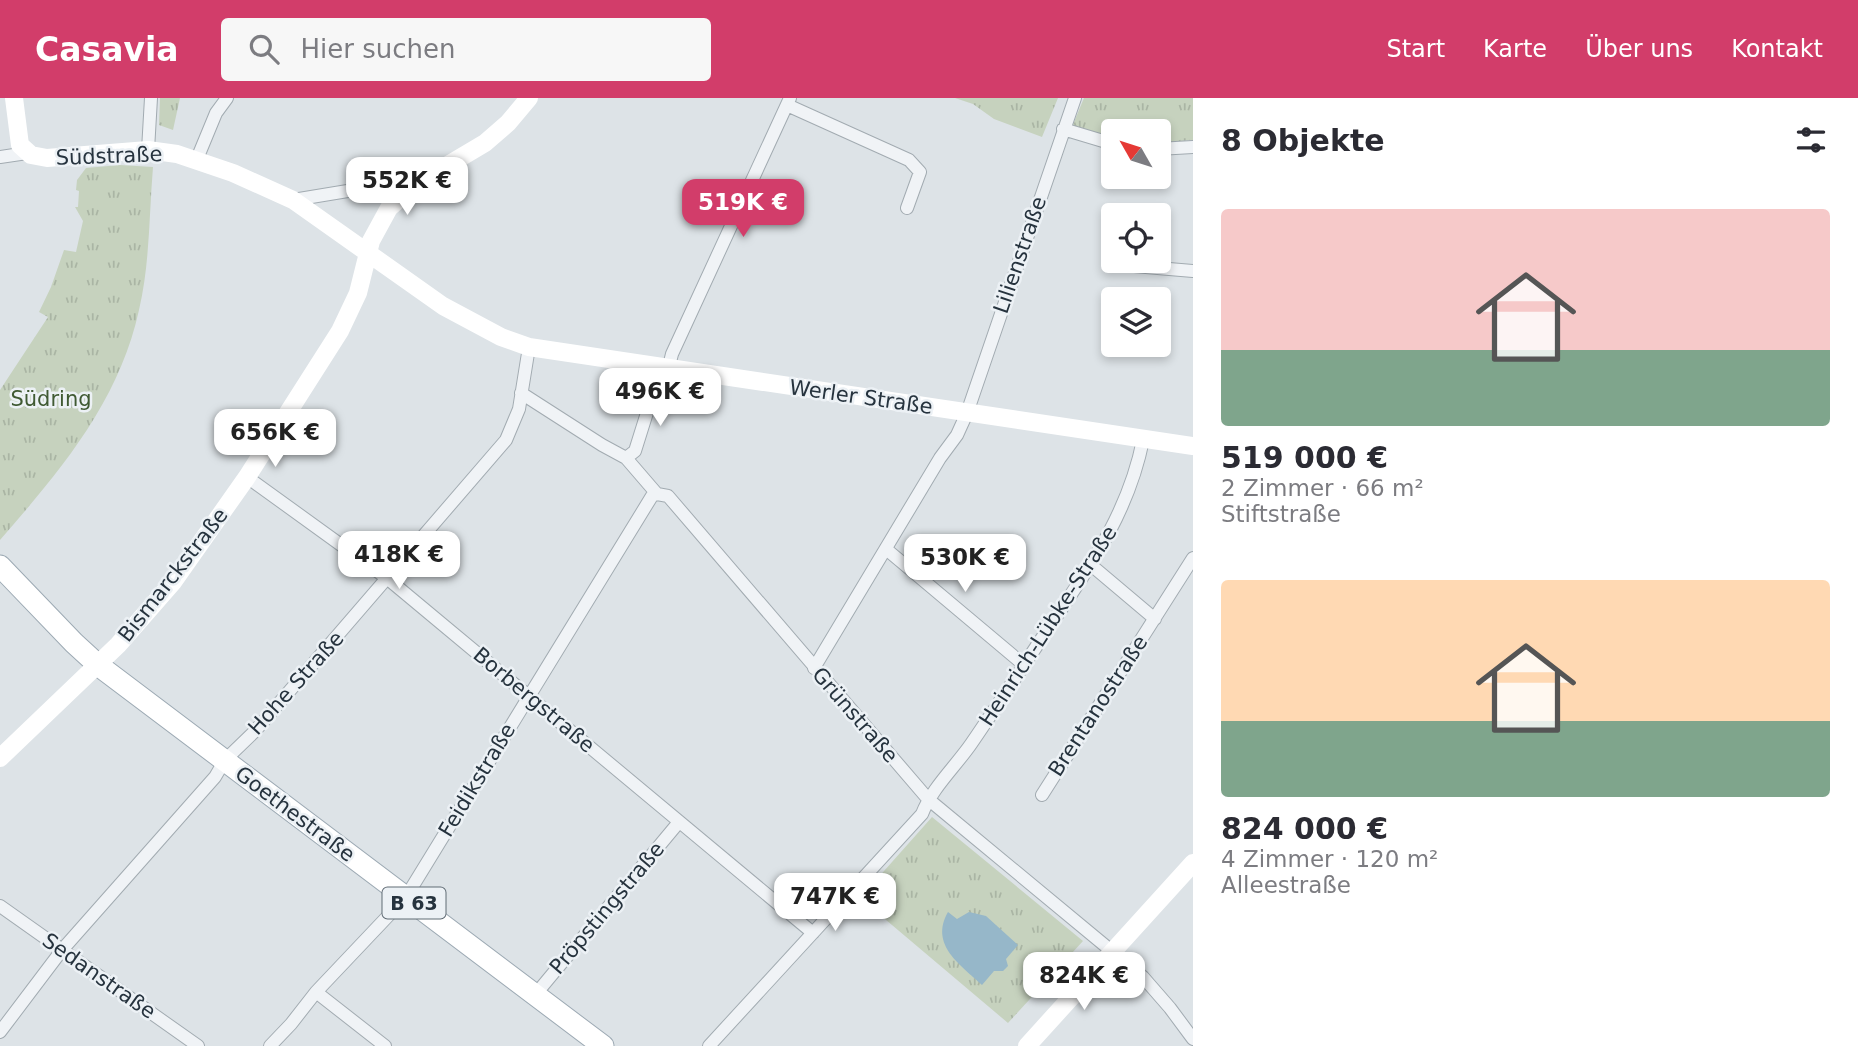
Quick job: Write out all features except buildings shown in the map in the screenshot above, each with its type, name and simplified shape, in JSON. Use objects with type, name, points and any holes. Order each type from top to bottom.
[{"type":"main road","points":[[14,98],[20,145],[27,153]]},
{"type":"main road","name":"Bismarckstraße","points":[[0,758],[98,665],[173,582],[247,477],[340,331],[358,293],[375,231],[389,208],[409,188],[485,143],[508,123],[529,99]]},
{"type":"main road","name":"Südstraße","points":[[27,153],[37,158],[47,158],[148,150],[197,159],[293,200],[368,253]]},
{"type":"main road","name":"Werler Straße","points":[[368,253],[443,306],[501,337],[529,347],[1193,446]]},
{"type":"main road","name":"Goethestraße","points":[[0,566],[98,665],[603,1046]]},
{"type":"main road","points":[[1027,1046],[1193,863]]},
{"type":"street","points":[[148,150],[151,98]]},
{"type":"street","points":[[197,159],[216,113],[227,98]]},
{"type":"street","name":"Lilienstraße","points":[[814,668],[940,458],[957,435],[967,413],[1075,98]]},
{"type":"street","points":[[626,458],[635,451],[664,369],[789,101],[909,159],[920,172],[907,208]]},
{"type":"street","points":[[1063,129],[1101,140]]},
{"type":"street","points":[[1171,148],[1193,147]]},
{"type":"street","name":"Südstraße","points":[[0,157],[27,153]]},
{"type":"street","points":[[293,200],[390,184],[434,173]]},
{"type":"street","points":[[1171,269],[1193,271]]},
{"type":"street","name":"Hohe Straße","points":[[0,1032],[62,950],[215,777],[225,760],[255,731],[388,579],[506,440],[514,426],[529,347]]},
{"type":"street","name":"Grünstraße","points":[[521,393],[626,458],[657,494],[668,496],[928,799],[1143,977],[1193,1039]]},
{"type":"street","name":"Heinrich-Lübke-Straße","points":[[709,1046],[922,814],[928,799],[957,765],[1091,565],[1123,508],[1139,462],[1143,440]]},
{"type":"street","name":"Borbergstraße","points":[[247,477],[388,579],[813,933]]},
{"type":"street","name":"Feidikstraße","points":[[270,1046],[316,992],[406,897],[649,500],[657,494]]},
{"type":"street","points":[[886,549],[1024,665]]},
{"type":"street","name":"Brentanostraße","points":[[1042,795],[1193,558]]},
{"type":"street","name":"Brentanostraße","points":[[1091,565],[1155,619]]},
{"type":"street","name":"Pröpstingstraße","points":[[535,995],[679,822]]},
{"type":"street","name":"Sedanstraße","points":[[0,906],[198,1046]]},
{"type":"street","points":[[316,992],[385,1046]]},
{"type":"green space","points":[[160,98],[180,98],[173,130],[159,125]]},
{"type":"green space","points":[[955,98],[1058,98],[1042,137],[994,119],[973,104]]},
{"type":"green space","points":[[1084,98],[1193,98],[1193,140],[1171,142],[1171,119],[1101,119],[1101,135],[1071,129]]},
{"type":"green space","name":"Südring","points":[[120,165],[153,167],[145,275],[130,343],[117,375],[85,434],[0,540],[0,390],[48,317],[39,312],[64,250],[76,252],[83,221],[75,207],[78,207],[77,180],[86,168]]},
{"type":"green space","points":[[932,817],[1083,941],[1008,1023],[860,898]]},
{"type":"water","points":[[948,912],[957,919],[969,912],[986,916],[1018,945],[1006,959],[1008,966],[1003,971],[994,971],[982,985],[957,962],[945,944],[943,924]]}]
